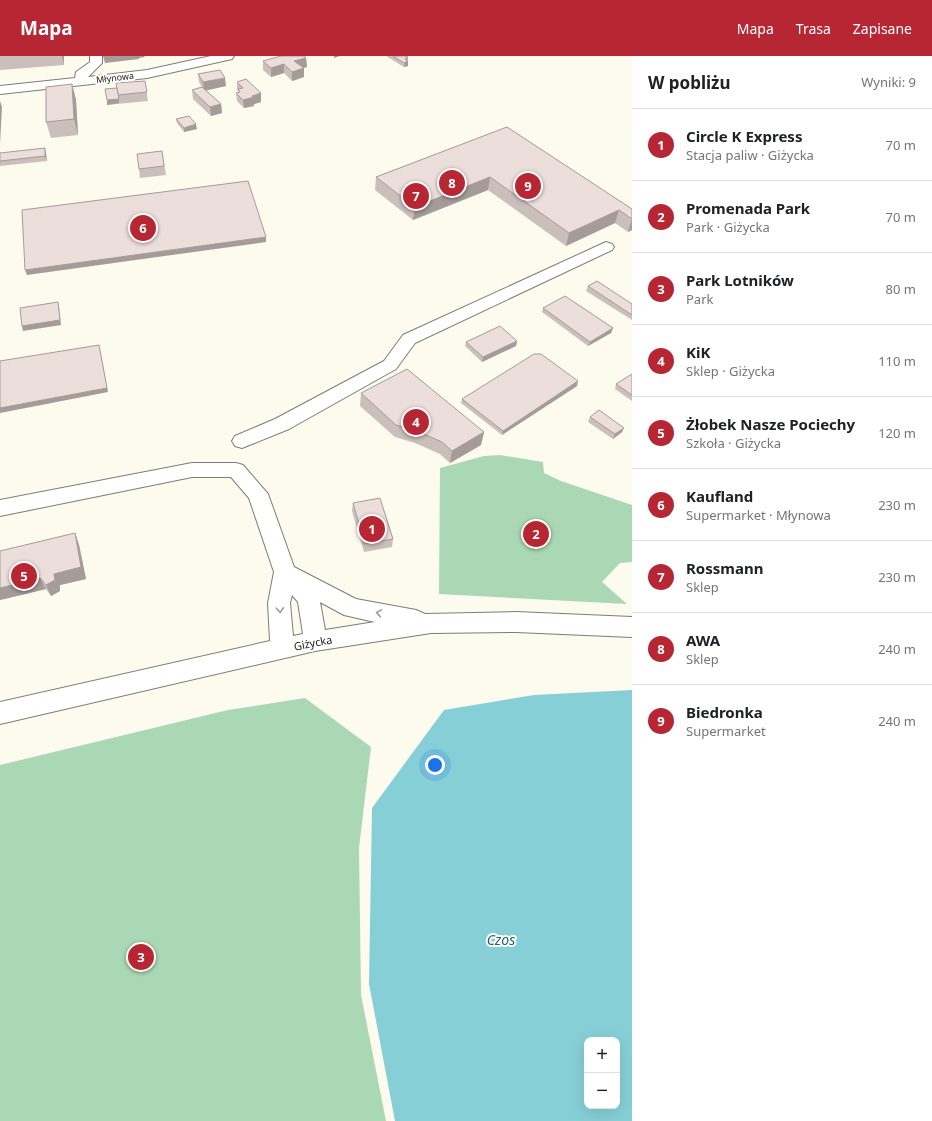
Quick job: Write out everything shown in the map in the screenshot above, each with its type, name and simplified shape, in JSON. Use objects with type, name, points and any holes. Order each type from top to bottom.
[{"type":"street","points":[[83,82],[81,75],[96,63],[96,56]]},
{"type":"street","name":"Młynowa","points":[[0,90],[83,82],[165,71],[228,56]]},
{"type":"street","points":[[242,441],[282,424],[390,365],[408,339],[606,247]]},
{"type":"street","points":[[0,508],[192,470],[236,470],[258,494],[285,572],[309,599],[315,641]]},
{"type":"street","points":[[285,572],[352,608],[431,623]]},
{"type":"street","points":[[282,649],[279,603],[285,572]]},
{"type":"street","name":"Giżycka","points":[[0,713],[315,641],[431,623],[516,622],[632,627]]},
{"type":"green space","points":[[500,455],[543,462],[544,473],[561,481],[632,505],[632,562],[620,563],[602,582],[627,604],[439,594],[440,468],[484,456]]},
{"type":"green space","points":[[305,698],[371,747],[359,848],[361,995],[386,1121],[0,1121],[0,765],[228,710]]},
{"type":"water","name":"Czos","points":[[632,690],[632,1121],[395,1121],[369,984],[372,808],[444,710],[534,695]]},
{"type":"building","points":[[281,56],[304,56],[306,58],[294,61],[304,68],[292,72],[284,64],[271,68],[263,61]]},
{"type":"building","points":[[393,56],[408,57],[405,59],[408,61],[404,63]]},
{"type":"building","points":[[220,70],[225,78],[203,82],[198,74]]},
{"type":"building","points":[[246,79],[261,93],[243,100],[236,93],[240,92],[238,89],[243,88],[237,82]]},
{"type":"building","points":[[145,81],[147,92],[118,95],[116,83]]},
{"type":"building","points":[[72,84],[74,119],[46,122],[46,87]]},
{"type":"building","points":[[202,87],[221,104],[210,107],[192,90]]},
{"type":"building","points":[[117,88],[119,99],[107,100],[105,89]]},
{"type":"building","points":[[189,116],[196,124],[184,128],[176,119]]},
{"type":"building","points":[[507,127],[632,209],[632,219],[619,210],[569,233],[490,177],[415,207],[376,177]]},
{"type":"building","points":[[45,148],[45,156],[0,161],[0,153]]},
{"type":"building","points":[[162,151],[164,166],[139,169],[137,154]]},
{"type":"building","points":[[248,181],[266,237],[25,270],[22,210]]},
{"type":"building","points":[[597,281],[632,304],[632,315],[588,286]]},
{"type":"building","points":[[565,296],[613,328],[590,342],[543,308]]},
{"type":"building","points":[[58,302],[60,320],[22,326],[20,308]]},
{"type":"building","points":[[500,326],[517,341],[483,357],[466,342]]},
{"type":"building","points":[[99,345],[107,388],[0,408],[0,361]]},
{"type":"building","points":[[534,354],[541,354],[578,381],[503,431],[462,399]]},
{"type":"building","points":[[407,369],[484,432],[452,451],[442,442],[417,431],[396,425],[361,393]]},
{"type":"building","points":[[632,374],[632,395],[616,384]]},
{"type":"building","points":[[599,410],[624,428],[615,434],[590,417]]},
{"type":"building","points":[[380,498],[393,539],[365,544],[353,503]]},
{"type":"building","points":[[75,533],[81,567],[54,574],[55,580],[46,585],[40,578],[0,588],[0,551]]},
{"type":"place","name":"AWA","points":[[452,183]]},
{"type":"place","name":"Biedronka","points":[[528,186]]},
{"type":"place","name":"Rossmann","points":[[416,196]]},
{"type":"place","name":"Kaufland","points":[[143,228]]},
{"type":"place","name":"KiK","points":[[416,422]]},
{"type":"place","name":"Circle K Express","points":[[372,529]]},
{"type":"place","name":"Promenada Park","points":[[536,534]]},
{"type":"place","name":"Żłobek Nasze Pociechy","points":[[24,576]]},
{"type":"place","name":"Park Lotników","points":[[141,957]]}]
